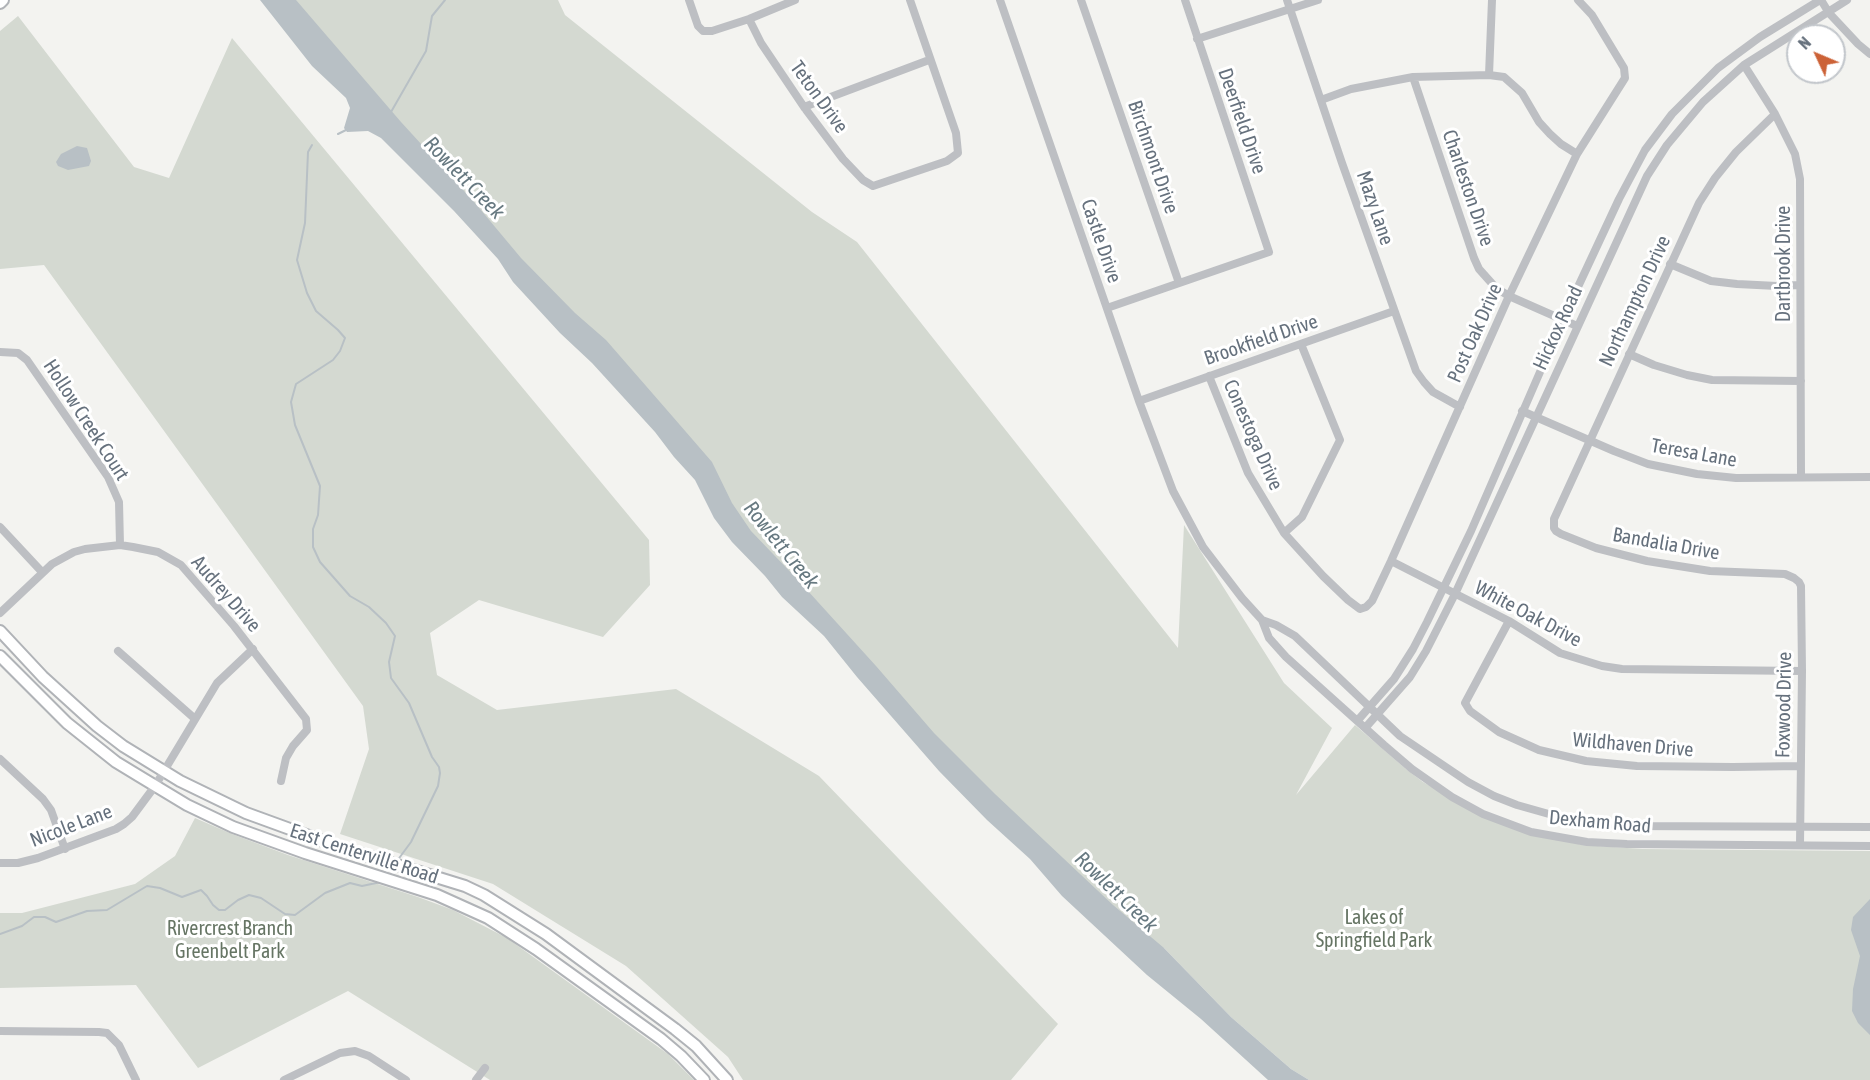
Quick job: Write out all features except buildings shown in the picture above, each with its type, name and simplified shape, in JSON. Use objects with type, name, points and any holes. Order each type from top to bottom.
[{"type":"main road","name":"East Centerville Road","points":[[0,631],[44,677],[97,726],[123,746],[189,786],[246,813],[484,895],[546,934],[675,1029],[696,1046],[728,1080]]},
{"type":"main road","name":"East Centerville Road","points":[[0,656],[67,723],[116,762],[155,786],[187,805],[233,827],[437,895],[488,918],[536,949],[661,1039],[704,1080]]},
{"type":"street","points":[[689,0],[698,26],[703,31],[712,31],[749,19],[795,0]]},
{"type":"street","points":[[804,107],[929,60],[910,0]]},
{"type":"street","name":"Castle Drive","points":[[1000,0],[1139,401],[1173,491]]},
{"type":"street","name":"Birchmont Drive","points":[[1081,0],[1179,283]]},
{"type":"street","name":"Deerfield Drive","points":[[1179,283],[1269,252],[1185,0]]},
{"type":"street","points":[[1197,39],[1289,4],[1318,0]]},
{"type":"street","points":[[1489,75],[1492,0]]},
{"type":"street","name":"Post Oak Drive","points":[[1366,608],[1372,601],[1391,561],[1509,296],[1577,154],[1625,78],[1624,68],[1592,15],[1578,0]]},
{"type":"street","points":[[1820,0],[1829,13],[1870,54]]},
{"type":"street","name":"Hickox Road","points":[[1358,720],[1394,679],[1413,649],[1471,531],[1563,319],[1634,168],[1672,114],[1718,68],[1820,0]]},
{"type":"street","name":"Hickox Road","points":[[1366,727],[1410,677],[1426,651],[1455,594],[1647,176],[1667,145],[1703,102],[1744,65],[1847,0]]},
{"type":"street","name":"Mazy Lane","points":[[1289,4],[1416,371],[1433,392],[1460,408]]},
{"type":"street","name":"Teton Drive","points":[[749,19],[761,43],[804,107],[843,159],[863,180],[873,186],[947,161],[958,153],[956,133],[929,60]]},
{"type":"street","name":"Dartbrook Drive","points":[[1744,65],[1775,114],[1795,154],[1800,179],[1802,476]]},
{"type":"street","points":[[1321,100],[1351,89],[1413,77],[1489,75],[1504,77],[1522,93],[1539,122],[1550,134],[1577,154]]},
{"type":"street","name":"Charleston Drive","points":[[1413,77],[1474,258],[1486,279],[1509,296],[1577,326]]},
{"type":"street","name":"Northampton Drive","points":[[1554,519],[1699,203],[1736,152],[1775,114]]},
{"type":"street","points":[[1670,264],[1711,281],[1777,286],[1800,285]]},
{"type":"street","points":[[1107,308],[1179,283]]},
{"type":"street","name":"Brookfield Drive","points":[[1139,401],[1394,311]]},
{"type":"street","points":[[1284,533],[1302,517],[1340,440],[1301,344]]},
{"type":"street","name":"Hollow Creek Court","points":[[0,352],[18,353],[33,367],[115,490],[119,502],[120,545]]},
{"type":"street","points":[[1629,354],[1654,365],[1712,380],[1801,381]]},
{"type":"street","name":"Conestoga Drive","points":[[1209,376],[1248,473],[1284,533],[1348,600],[1360,609],[1366,608]]},
{"type":"street","name":"Teresa Lane","points":[[1522,411],[1648,464],[1697,474],[1736,478],[1870,477]]},
{"type":"street","name":"Dexham Road","points":[[1173,491],[1203,547],[1262,620],[1269,638],[1286,657],[1412,769],[1452,797],[1483,814],[1531,832],[1587,842],[1870,846]]},
{"type":"street","name":"Bandalia Drive","points":[[1554,519],[1554,528],[1561,534],[1596,548],[1647,561],[1710,571],[1785,574]]},
{"type":"street","points":[[0,527],[42,572]]},
{"type":"street","name":"Audrey Drive","points":[[0,613],[42,572],[74,552],[85,549],[120,545],[158,552],[181,565],[253,649],[308,723],[307,730],[286,758],[281,781]]},
{"type":"street","name":"White Oak Drive","points":[[1391,561],[1509,621],[1560,653],[1602,666],[1622,669],[1802,671]]},
{"type":"street","name":"Foxwood Drive","points":[[1785,574],[1794,578],[1801,586],[1800,845]]},
{"type":"street","name":"Dexham Road","points":[[1262,620],[1295,636],[1400,736],[1468,782],[1517,805],[1563,818],[1622,826],[1870,827]]},
{"type":"street","name":"Wildhaven Drive","points":[[1509,621],[1465,703],[1470,711],[1499,732],[1539,750],[1586,761],[1637,766],[1800,766]]},
{"type":"street","name":"Nicole Lane","points":[[0,863],[18,863],[65,849],[124,824],[155,786],[217,682],[253,649]]},
{"type":"street","points":[[118,651],[194,718]]},
{"type":"street","points":[[0,759],[43,799],[51,810],[65,849]]},
{"type":"street","points":[[0,1031],[107,1033],[119,1045],[136,1080]]},
{"type":"street","points":[[284,1080],[340,1053],[347,1052],[369,1056],[406,1080]]},
{"type":"street","points":[[476,1080],[484,1068]]},
{"type":"green space","name":"Lakes of Springfield Park","points":[[282,0],[558,0],[565,15],[812,212],[857,242],[1178,648],[1184,525],[1284,683],[1332,728],[1296,795],[1355,725],[1423,782],[1483,816],[1582,845],[1643,849],[1870,851],[1870,1080],[1309,1080],[1291,1069],[1231,1017],[1164,948],[1160,953],[941,756],[789,585]]},
{"type":"green space","points":[[18,16],[134,167],[169,178],[232,38],[649,540],[650,585],[603,637],[479,600],[430,633],[437,675],[497,710],[676,689],[819,776],[1058,1024],[1011,1080],[743,1080],[728,1057],[626,966],[493,884],[340,834],[369,749],[363,706],[44,265],[0,269],[0,31]]},
{"type":"green space","name":"Rivercrest Branch Greenbelt Park","points":[[195,818],[288,855],[453,910],[507,938],[668,1054],[694,1080],[490,1080],[348,991],[198,1068],[136,985],[0,988],[0,913],[22,913],[135,884],[175,856]]},
{"type":"shaded area","points":[[260,0],[296,0],[521,258],[575,313],[606,340],[712,462],[732,503],[751,531],[876,666],[934,733],[1113,905],[1164,948],[1231,1017],[1291,1069],[1309,1080],[1268,1080],[1201,1019],[1147,975],[1062,896],[1030,859],[987,820],[939,771],[824,636],[782,597],[732,542],[714,518],[695,480],[655,432],[513,282],[498,259],[454,211],[381,138],[368,131],[347,132],[344,128],[350,108],[346,98],[312,66]]},
{"type":"shaded area","points":[[77,146],[87,148],[91,161],[89,166],[68,170],[58,166],[56,162],[61,154]]},
{"type":"shaded area","points":[[1870,899],[1870,1035],[1858,1023],[1852,1011],[1853,989],[1860,956],[1851,930],[1853,917]]},
{"type":"waterway","points":[[391,112],[426,51],[432,16],[445,0]]},
{"type":"waterway","points":[[338,134],[346,130]]},
{"type":"waterway","points":[[312,145],[308,152],[305,223],[297,260],[307,293],[316,311],[345,338],[340,351],[333,360],[296,384],[291,402],[295,425],[320,486],[318,515],[313,529],[313,547],[320,562],[350,596],[369,607],[386,623],[395,636],[389,662],[391,678],[409,703],[440,773],[438,786],[411,842],[397,861]]},
{"type":"waterway","points":[[0,934],[22,926],[34,917],[45,917],[56,922],[87,911],[107,910],[147,886],[160,888],[182,897],[201,890],[219,910],[225,910],[249,895],[261,898],[285,914],[295,915],[325,893],[350,883],[362,886],[381,882]]},
{"type":"water label","name":"Rowlett Creek","points":[[464,178]]},
{"type":"water label","name":"Rowlett Creek","points":[[781,545]]},
{"type":"water label","name":"Rowlett Creek","points":[[1116,892]]}]
